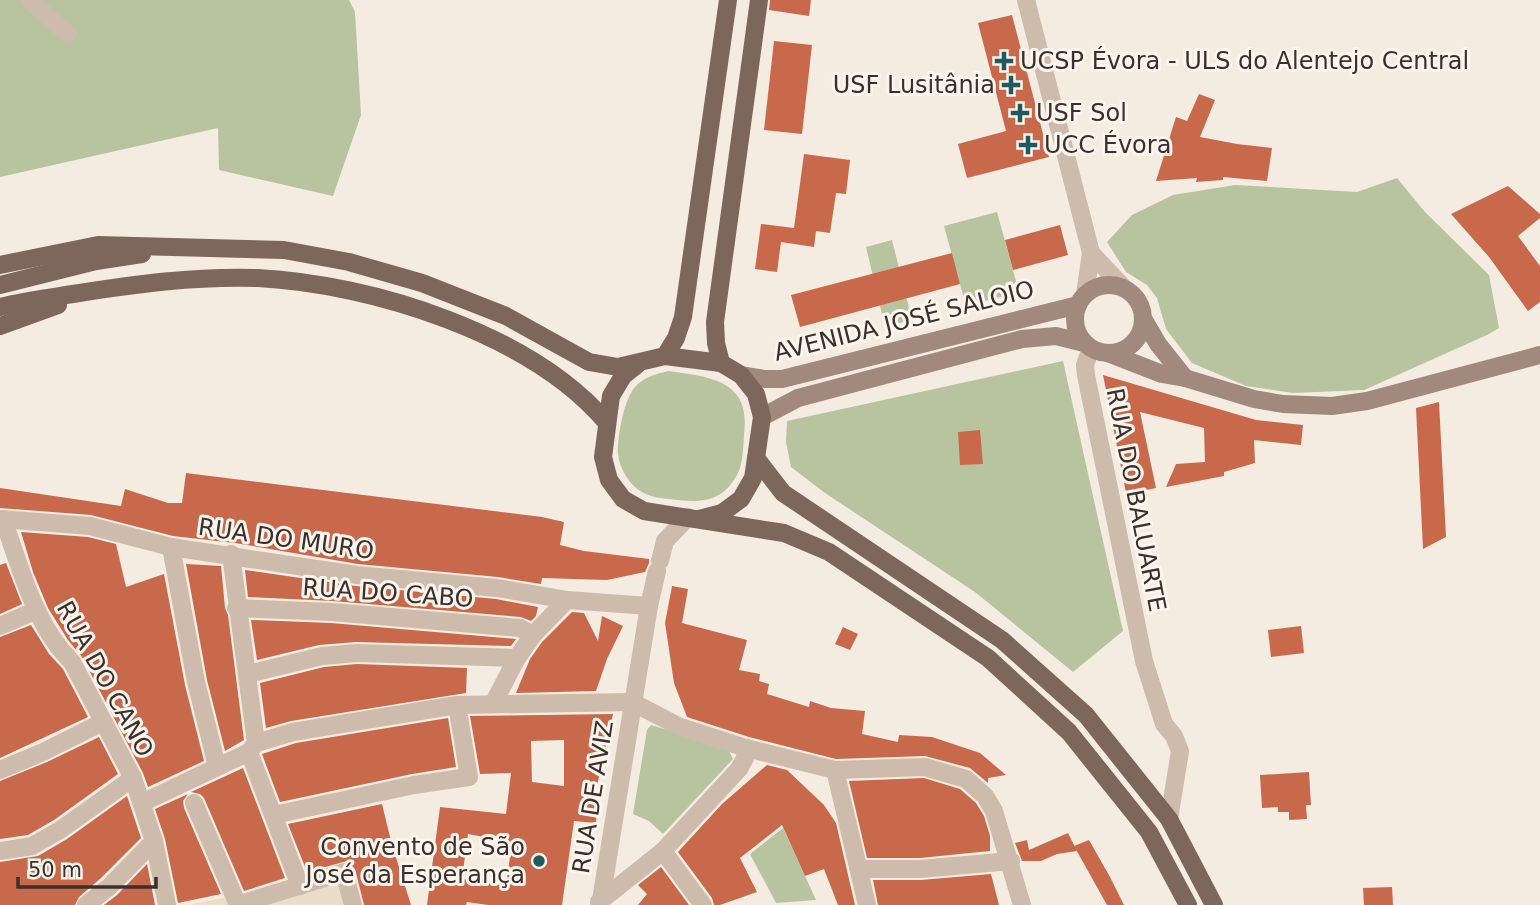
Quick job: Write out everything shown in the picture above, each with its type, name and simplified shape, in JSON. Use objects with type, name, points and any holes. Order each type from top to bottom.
[{"type":"main road","points":[[665,356],[676,338],[683,317],[728,0]]},
{"type":"main road","points":[[721,363],[715,322],[759,0]]},
{"type":"main road","points":[[0,265],[98,245],[284,250],[349,262],[466,299],[506,316],[589,362],[618,367],[665,356],[721,363],[741,375],[756,394],[762,417],[753,478],[741,499],[722,513],[694,518]]},
{"type":"main road","points":[[0,285],[96,261],[194,246]]},
{"type":"main road","points":[[0,307],[170,280],[259,278],[301,282],[381,299],[426,312],[486,336],[533,361],[575,389],[607,423]]},
{"type":"main road","points":[[1144,320],[1141,333],[1133,344],[1122,351],[1094,348],[1077,331],[1075,318],[1082,300],[1097,287],[1110,284],[1123,287],[1134,295],[1158,344],[1185,378]]},
{"type":"main road","points":[[0,326],[104,289]]},
{"type":"main road","name":"AVENIDA JOSÉ SALOIO","points":[[741,375],[782,379],[1082,300]]},
{"type":"main road","name":"AVENIDA JOSÉ SALOIO","points":[[762,417],[798,398],[1022,340],[1056,336],[1162,374],[1254,398],[1283,404],[1332,406],[1367,401],[1540,355]]},
{"type":"main road","points":[[642,362],[623,376],[611,396],[607,423],[603,457],[609,480],[623,499],[643,511],[784,533],[829,552],[988,658],[1069,732],[1149,832],[1188,905]]},
{"type":"main road","points":[[756,458],[783,493],[1012,648],[1086,715],[1169,819],[1214,905]]},
{"type":"street","points":[[29,0],[68,34]]},
{"type":"street","points":[[1026,0],[1091,253],[1082,300]]},
{"type":"street","points":[[1091,253],[1123,287]]},
{"type":"street","name":"RUA DO BALUARTE","points":[[1094,348],[1085,365],[1086,375],[1144,661],[1164,724],[1174,736],[1180,751],[1169,819]]},
{"type":"street","name":"RUA DE AVIZ","points":[[599,903],[649,606],[665,541],[694,518]]},
{"type":"street","name":"RUA DO MURO","points":[[1,519],[90,526],[171,547],[357,575],[497,587],[567,600],[649,606]]},
{"type":"street","name":"RUA DO CANO","points":[[1,519],[37,610],[57,647],[72,662],[133,779],[154,841],[167,905]]},
{"type":"street","points":[[171,547],[196,682],[217,766]]},
{"type":"street","points":[[231,554],[236,608],[248,674],[253,748],[300,886]]},
{"type":"street","points":[[493,704],[517,658],[533,635],[567,600]]},
{"type":"street","name":"RUA DO CABO","points":[[236,608],[332,612],[520,628],[533,635]]},
{"type":"street","points":[[0,626],[37,610]]},
{"type":"street","points":[[248,674],[322,656],[357,653],[517,658]]},
{"type":"street","points":[[142,803],[253,748],[293,732],[457,705],[632,702]]},
{"type":"street","name":"RUA DE AVIZ","points":[[599,903],[663,851],[739,769],[745,758],[746,748],[678,726],[632,702]]},
{"type":"street","points":[[274,815],[414,785],[468,777],[457,705]]},
{"type":"street","points":[[0,770],[103,722]]},
{"type":"street","points":[[746,748],[835,770],[925,767],[966,779],[985,796],[994,811],[1023,905]]},
{"type":"street","points":[[835,770],[867,905]]},
{"type":"street","points":[[0,851],[32,846],[60,830],[133,779]]},
{"type":"street","points":[[194,803],[237,905],[344,872],[353,905]]},
{"type":"street","points":[[86,905],[154,841]]},
{"type":"street","points":[[663,851],[704,905]]},
{"type":"street","points":[[859,869],[920,869],[1010,860]]},
{"type":"green space","points":[[0,0],[349,0],[355,12],[361,115],[333,196],[219,170],[218,128],[0,177]]},
{"type":"green space","points":[[1397,178],[1425,212],[1489,275],[1499,328],[1364,390],[1293,393],[1246,386],[1192,363],[1166,329],[1157,298],[1147,285],[1126,272],[1107,242],[1132,215],[1173,195],[1235,185],[1357,192]]},
{"type":"green space","points":[[997,212],[1019,292],[966,306],[944,226]]},
{"type":"green space","points":[[892,240],[912,320],[885,327],[866,247]]},
{"type":"green space","points":[[1063,361],[1123,631],[1073,672],[975,592],[825,493],[791,467],[786,442],[787,421]]},
{"type":"green space","points":[[668,371],[713,379],[735,392],[742,403],[745,417],[740,469],[725,491],[709,499],[680,500],[647,494],[632,484],[620,463],[620,429],[631,393],[646,378]]},
{"type":"green space","points":[[651,725],[728,749],[733,759],[663,834],[649,821],[633,814],[647,730]]},
{"type":"green space","points":[[783,828],[816,900],[776,903],[750,854]]},
{"type":"shaded area","points":[[351,867],[360,905],[188,905],[239,895]]},
{"type":"building","points":[[770,0],[811,0],[809,16],[769,10]]},
{"type":"building","points":[[1012,15],[1049,157],[967,178],[958,144],[1006,131],[978,23]]},
{"type":"building","points":[[774,41],[812,45],[802,134],[764,130]]},
{"type":"building","points":[[1199,94],[1215,100],[1200,137],[1272,148],[1267,181],[1223,177],[1223,180],[1196,182],[1197,178],[1156,181],[1176,117],[1187,121]]},
{"type":"building","points":[[804,154],[850,160],[846,194],[836,193],[830,233],[816,231],[814,247],[781,242],[777,272],[755,269],[761,224],[794,228]]},
{"type":"building","points":[[1508,186],[1540,214],[1540,218],[1518,236],[1540,266],[1540,302],[1528,311],[1489,257],[1451,214]]},
{"type":"building","points":[[1060,225],[1068,255],[1013,270],[1005,240]]},
{"type":"building","points":[[952,253],[960,284],[800,327],[791,295]]},
{"type":"building","points":[[1103,375],[1256,420],[1303,425],[1301,445],[1254,440],[1255,463],[1224,472],[1224,476],[1166,487],[1176,464],[1205,462],[1204,428],[1140,412],[1156,488],[1146,490],[1128,503]]},
{"type":"building","points":[[1439,402],[1446,537],[1423,549],[1416,408]]},
{"type":"building","points":[[980,430],[983,464],[960,465],[958,432]]},
{"type":"building","points":[[186,473],[542,517],[564,522],[560,545],[584,551],[649,559],[649,563],[645,572],[607,580],[542,578],[541,584],[498,577],[358,564],[235,543],[173,536],[91,515],[0,508],[0,488],[121,506],[125,489],[168,503],[182,503]]},
{"type":"building","points":[[21,532],[88,537],[116,544],[126,587],[164,574],[185,685],[204,761],[148,787],[82,657],[48,608]]},
{"type":"building","points":[[6,563],[22,604],[0,614],[0,565]]},
{"type":"building","points":[[186,564],[221,566],[244,740],[225,751],[207,680]]},
{"type":"building","points":[[245,570],[355,586],[496,599],[538,607],[536,616],[531,621],[521,617],[333,601],[248,597]]},
{"type":"building","points":[[672,586],[688,589],[682,623],[747,640],[739,670],[760,674],[759,681],[769,684],[767,694],[809,707],[810,701],[831,708],[865,711],[862,734],[898,742],[899,735],[932,737],[980,753],[1006,775],[988,778],[988,783],[970,768],[925,756],[836,759],[749,737],[687,717],[674,683],[665,623]]},
{"type":"building","points":[[572,612],[584,613],[598,641],[602,616],[623,626],[607,659],[596,691],[516,693],[530,659],[542,642]]},
{"type":"building","points":[[251,620],[331,623],[516,639],[511,646],[356,642],[319,645],[257,660]]},
{"type":"building","points":[[31,625],[49,654],[63,669],[88,717],[0,758],[0,637]]},
{"type":"building","points":[[1301,626],[1304,653],[1271,657],[1268,630]]},
{"type":"building","points":[[843,627],[858,634],[850,650],[835,644]]},
{"type":"building","points":[[357,664],[467,668],[466,693],[291,721],[266,728],[260,683],[324,667]]},
{"type":"building","name":"Convento de São José da Esperança","points":[[613,714],[596,790],[596,823],[574,821],[562,905],[488,905],[467,902],[466,905],[427,905],[440,807],[506,814],[511,773],[480,774],[470,716]],"holes":[[[564,740],[564,786],[532,782],[531,741]],[[468,834],[512,842],[506,886],[462,879]]]},
{"type":"building","points":[[448,718],[456,767],[280,802],[262,754],[296,743]]},
{"type":"building","points":[[99,737],[118,774],[54,820],[28,835],[0,839],[0,781]]},
{"type":"building","points":[[767,765],[787,770],[824,805],[836,823],[855,905],[838,905],[824,869],[805,876],[782,825],[740,858],[757,892],[720,905],[714,905],[712,898],[678,852],[722,804]]},
{"type":"building","points":[[243,768],[285,878],[244,891],[204,798],[191,792]]},
{"type":"building","points":[[1309,772],[1311,805],[1306,805],[1307,819],[1289,820],[1289,812],[1278,812],[1278,807],[1262,808],[1260,775]]},
{"type":"building","points":[[924,778],[960,789],[976,803],[984,816],[990,836],[990,851],[920,858],[867,858],[849,781]]},
{"type":"building","points":[[188,794],[183,801],[184,808],[221,894],[178,903],[165,839],[155,809]]},
{"type":"building","points":[[127,796],[141,838],[79,897],[75,905],[0,905],[0,862],[38,856],[67,839]]},
{"type":"building","points":[[382,804],[411,905],[364,905],[355,869],[347,861],[307,872],[288,824]]},
{"type":"building","points":[[1068,833],[1077,851],[1057,854],[1041,861],[1022,861],[1015,843],[1027,840],[1029,850]]},
{"type":"building","points":[[1089,840],[1124,905],[1107,905],[1074,846]]},
{"type":"building","points":[[147,864],[155,905],[104,905],[117,895]]},
{"type":"building","points":[[661,867],[689,905],[638,905],[647,894],[638,885]]},
{"type":"building","points":[[991,874],[999,905],[878,905],[873,880],[921,880]]},
{"type":"building","points":[[1392,887],[1393,905],[1364,905],[1363,888]]},
{"type":"place","name":"UCSP Évora - ULS do Alentejo Central","points":[[1004,61]]},
{"type":"place","name":"USF Lusitânia","points":[[1011,85]]},
{"type":"place","name":"USF Sol","points":[[1020,113]]},
{"type":"place","name":"UCC Évora","points":[[1028,145]]},
{"type":"place","name":"Convento de São José da Esperança","points":[[539,861]]}]
